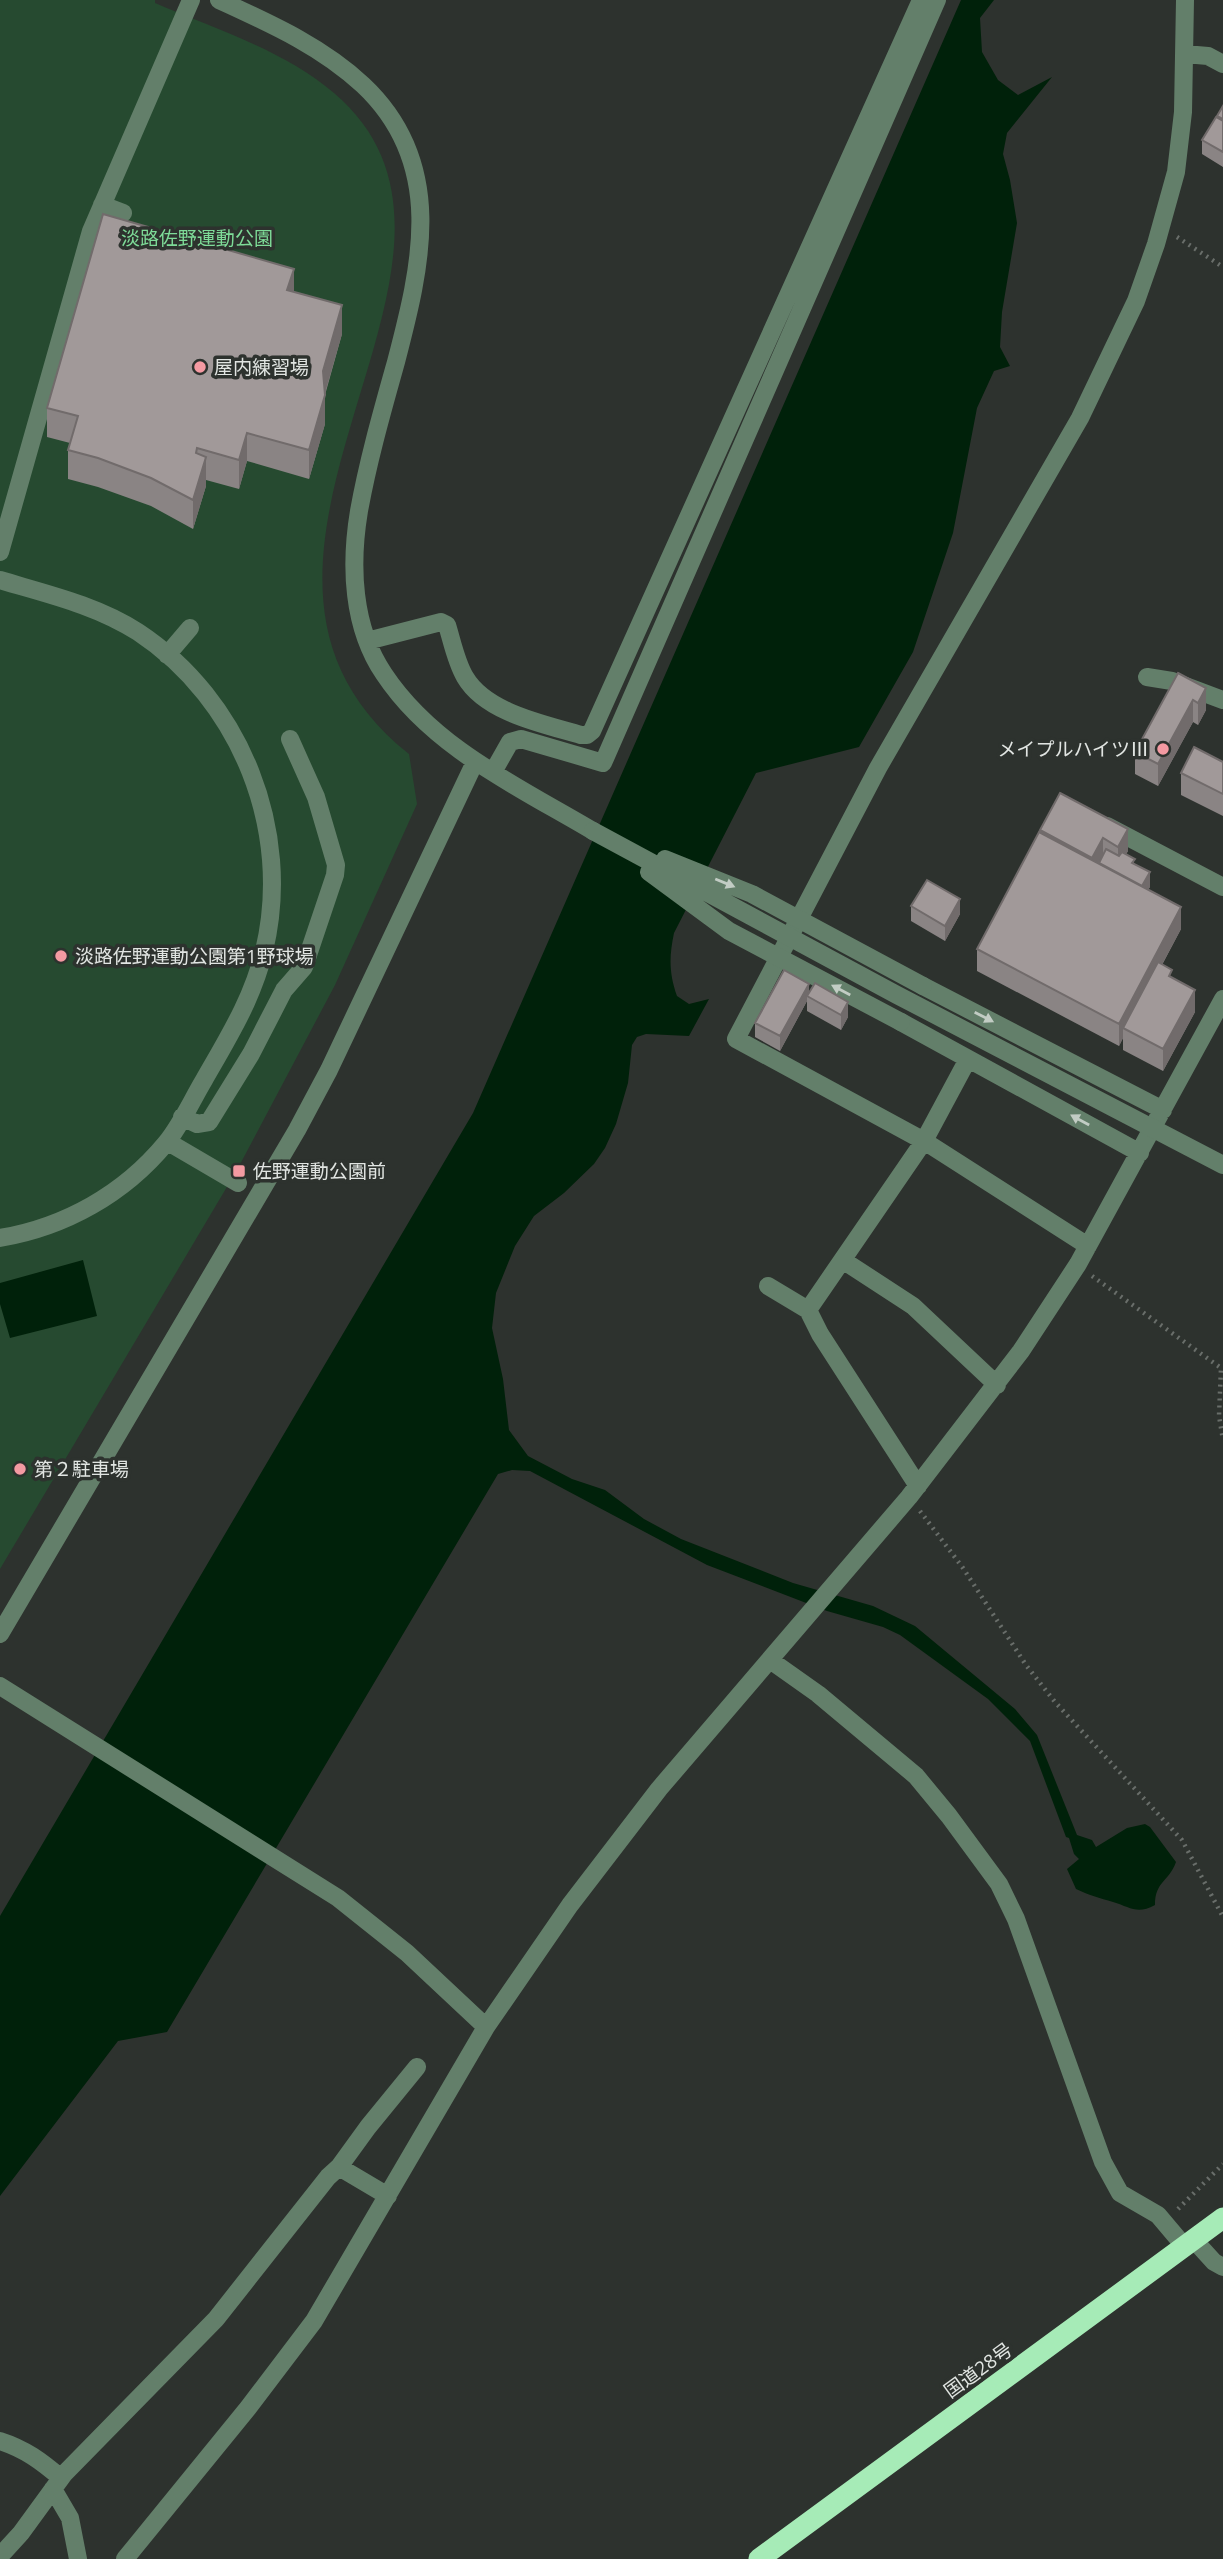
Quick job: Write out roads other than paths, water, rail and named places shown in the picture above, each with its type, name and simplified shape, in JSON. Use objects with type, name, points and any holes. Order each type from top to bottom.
[{"type":"highway","name":"国道28号","points":[[759,2559],[1223,2218]]},
{"type":"street","points":[[5,547],[22,494],[91,231],[174,57],[191,0]]},
{"type":"street","points":[[219,0],[291,33],[331,59],[364,86],[393,121],[416,178],[422,220],[417,277],[367,471],[356,533],[356,600],[367,640],[382,672],[405,704],[475,762],[593,831],[897,995],[1223,1165]]},
{"type":"street","points":[[367,640],[441,622],[447,625],[464,677],[476,691],[505,711],[581,735],[592,731],[921,0]]},
{"type":"street","points":[[493,772],[510,742],[522,739],[603,763],[937,0]]},
{"type":"street","points":[[1088,1246],[923,1141],[736,1040],[878,768],[1080,418],[1136,301],[1176,172],[1183,112],[1185,0]]},
{"type":"street","points":[[1185,54],[1208,56],[1223,64]]},
{"type":"street","points":[[102,205],[123,213]]},
{"type":"street","points":[[0,580],[98,612],[137,632],[167,655],[206,694],[227,722],[245,756],[258,793],[266,830],[272,881],[269,929],[249,997],[239,1019],[167,1142],[125,1183],[94,1205],[73,1217],[45,1227],[0,1238]]},
{"type":"street","points":[[167,655],[190,628]]},
{"type":"street","points":[[1147,677],[1172,681],[1223,700]]},
{"type":"street","points":[[182,1117],[197,1124],[209,1122],[251,1054],[284,990],[304,967],[335,876],[337,865],[316,797],[290,739]]},
{"type":"street","points":[[0,1634],[297,1130],[368,990],[475,762]]},
{"type":"street","points":[[1093,819],[1223,887]]},
{"type":"street","points":[[593,831],[752,894],[1163,1110]]},
{"type":"street","points":[[593,831],[729,930],[1140,1153]]},
{"type":"street","points":[[125,2559],[298,2343],[388,2196],[486,2027],[547,1936],[659,1789],[913,1492],[997,1385],[1078,1264],[1223,999]]},
{"type":"street","points":[[808,1310],[844,1261],[923,1141],[968,1059]]},
{"type":"street","points":[[167,1142],[239,1183]]},
{"type":"street","points":[[844,1261],[913,1306],[997,1385]]},
{"type":"street","points":[[768,1286],[808,1310],[913,1492]]},
{"type":"street","points":[[769,1660],[818,1694],[916,1776],[937,1800],[999,1884],[1013,1910],[1112,2183],[1130,2201],[1151,2210],[1223,2267]]},
{"type":"street","points":[[0,1686],[338,1898],[387,1936],[486,2027]]},
{"type":"street","points":[[0,2556],[96,2439],[183,2355],[216,2319],[417,2067]]},
{"type":"street","points":[[339,2166],[388,2196]]},
{"type":"street","points":[[0,2441],[20,2447],[33,2455],[57,2484],[70,2518],[78,2559]]},
{"type":"place","name":"屋内練習場","points":[[200,367]]},
{"type":"place","name":"メイプルハイツⅢ","points":[[1163,749]]},
{"type":"place","name":"淡路佐野運動公園第1野球場","points":[[61,956]]},
{"type":"place","name":"佐野運動公園前","points":[[239,1171]]},
{"type":"place","name":"第２駐車場","points":[[20,1469]]},
{"type":"park label","name":"淡路佐野運動公園","points":[[197,238]]}]
